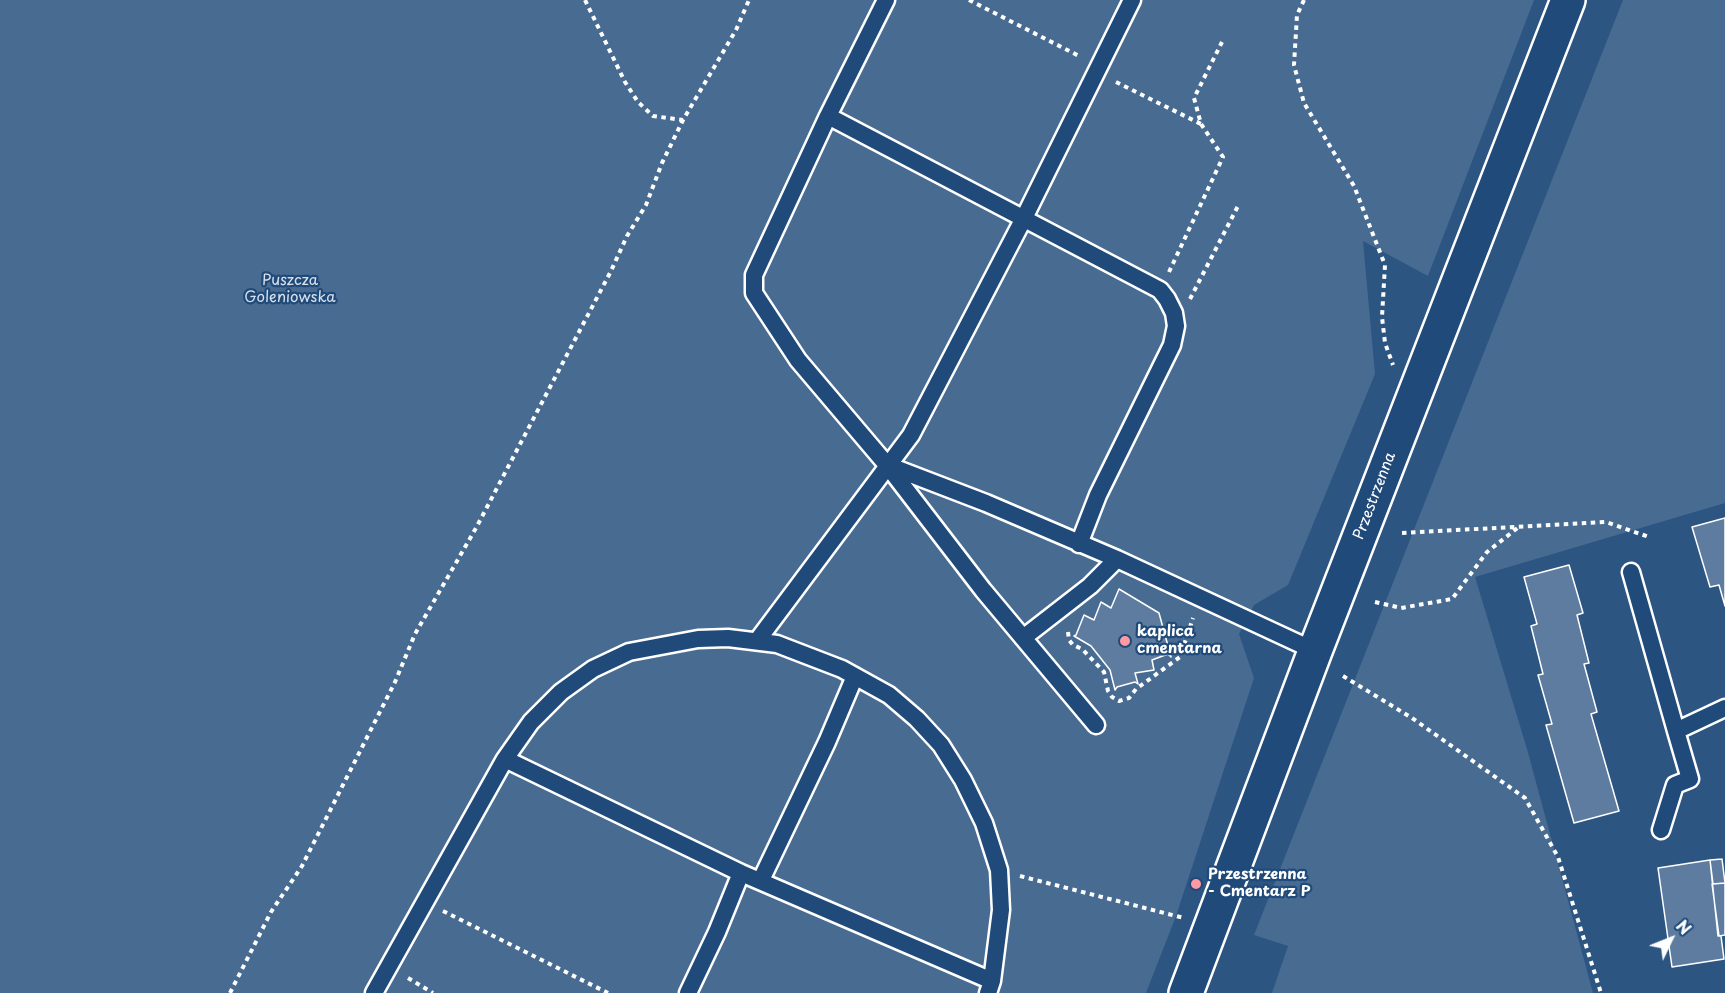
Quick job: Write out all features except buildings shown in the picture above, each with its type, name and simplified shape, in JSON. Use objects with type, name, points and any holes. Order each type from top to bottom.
[{"type":"street","name":"Przestrzenna","points":[[1186,993],[1315,651],[1568,0]]},
{"type":"lane","points":[[886,0],[828,116],[754,275],[754,293],[798,360],[887,465],[926,519],[1096,725]]},
{"type":"lane","points":[[757,641],[911,435],[1024,218],[1132,0]]},
{"type":"lane","points":[[828,116],[1160,290],[1174,313],[1176,326],[1172,345],[1098,495],[1079,544]]},
{"type":"lane","points":[[887,465],[986,503],[1117,559],[1315,651]]},
{"type":"lane","points":[[1023,638],[1039,623],[1090,586],[1117,559]]},
{"type":"lane","points":[[1631,572],[1690,778],[1675,785],[1661,830]]},
{"type":"lane","points":[[374,993],[505,759],[531,722],[561,692],[593,669],[629,652],[698,639],[757,641],[803,652],[889,695],[942,745],[984,823],[999,870],[1001,910],[990,987],[761,880],[741,873],[505,759]]},
{"type":"lane","points":[[761,880],[827,742],[855,676]]},
{"type":"lane","points":[[1676,731],[1725,708]]},
{"type":"lane","points":[[688,993],[717,932],[741,873]]},
{"type":"path","points":[[585,0],[625,82],[638,102],[653,116],[683,120]]},
{"type":"path","points":[[230,993],[271,912],[302,866],[395,682],[416,633],[476,528],[611,271],[627,236],[646,205],[662,163],[683,120],[736,30],[749,0]]},
{"type":"path","points":[[969,0],[1095,73],[1201,124]]},
{"type":"path","points":[[1304,0],[1298,15],[1294,65],[1304,103],[1354,186],[1385,265],[1382,317],[1385,343],[1394,368]]},
{"type":"path","points":[[1160,290],[1223,157],[1201,124],[1194,98],[1222,42]]},
{"type":"path","points":[[1176,326],[1238,206]]},
{"type":"path","points":[[1402,532],[1606,522],[1648,537]]},
{"type":"path","points":[[1375,602],[1401,608],[1452,599],[1487,552],[1521,525]]},
{"type":"path","points":[[1070,626],[1069,640],[1096,662],[1104,672],[1108,691],[1112,697],[1119,700],[1129,698],[1136,688],[1180,657],[1196,612]]},
{"type":"path","points":[[1343,676],[1412,718],[1525,798],[1558,857],[1601,993]]},
{"type":"path","points":[[999,870],[1188,919]]},
{"type":"path","points":[[426,903],[608,993]]},
{"type":"path","points":[[389,968],[433,993]]},
{"type":"green space","name":"Puszcza Goleniowska","points":[[0,0],[1534,0],[1428,276],[1363,241],[1375,374],[1288,585],[1254,605],[1239,634],[1254,678],[1176,916],[1146,993],[0,993]]},
{"type":"green space","points":[[1623,0],[1725,0],[1725,503],[1475,577],[1527,749],[1593,993],[1272,993],[1288,946],[1254,935]]},
{"type":"place","name":"kaplica cmentarna","points":[[1125,641]]},
{"type":"place","name":"Przestrzenna - Cmentarz P","points":[[1196,884]]}]
